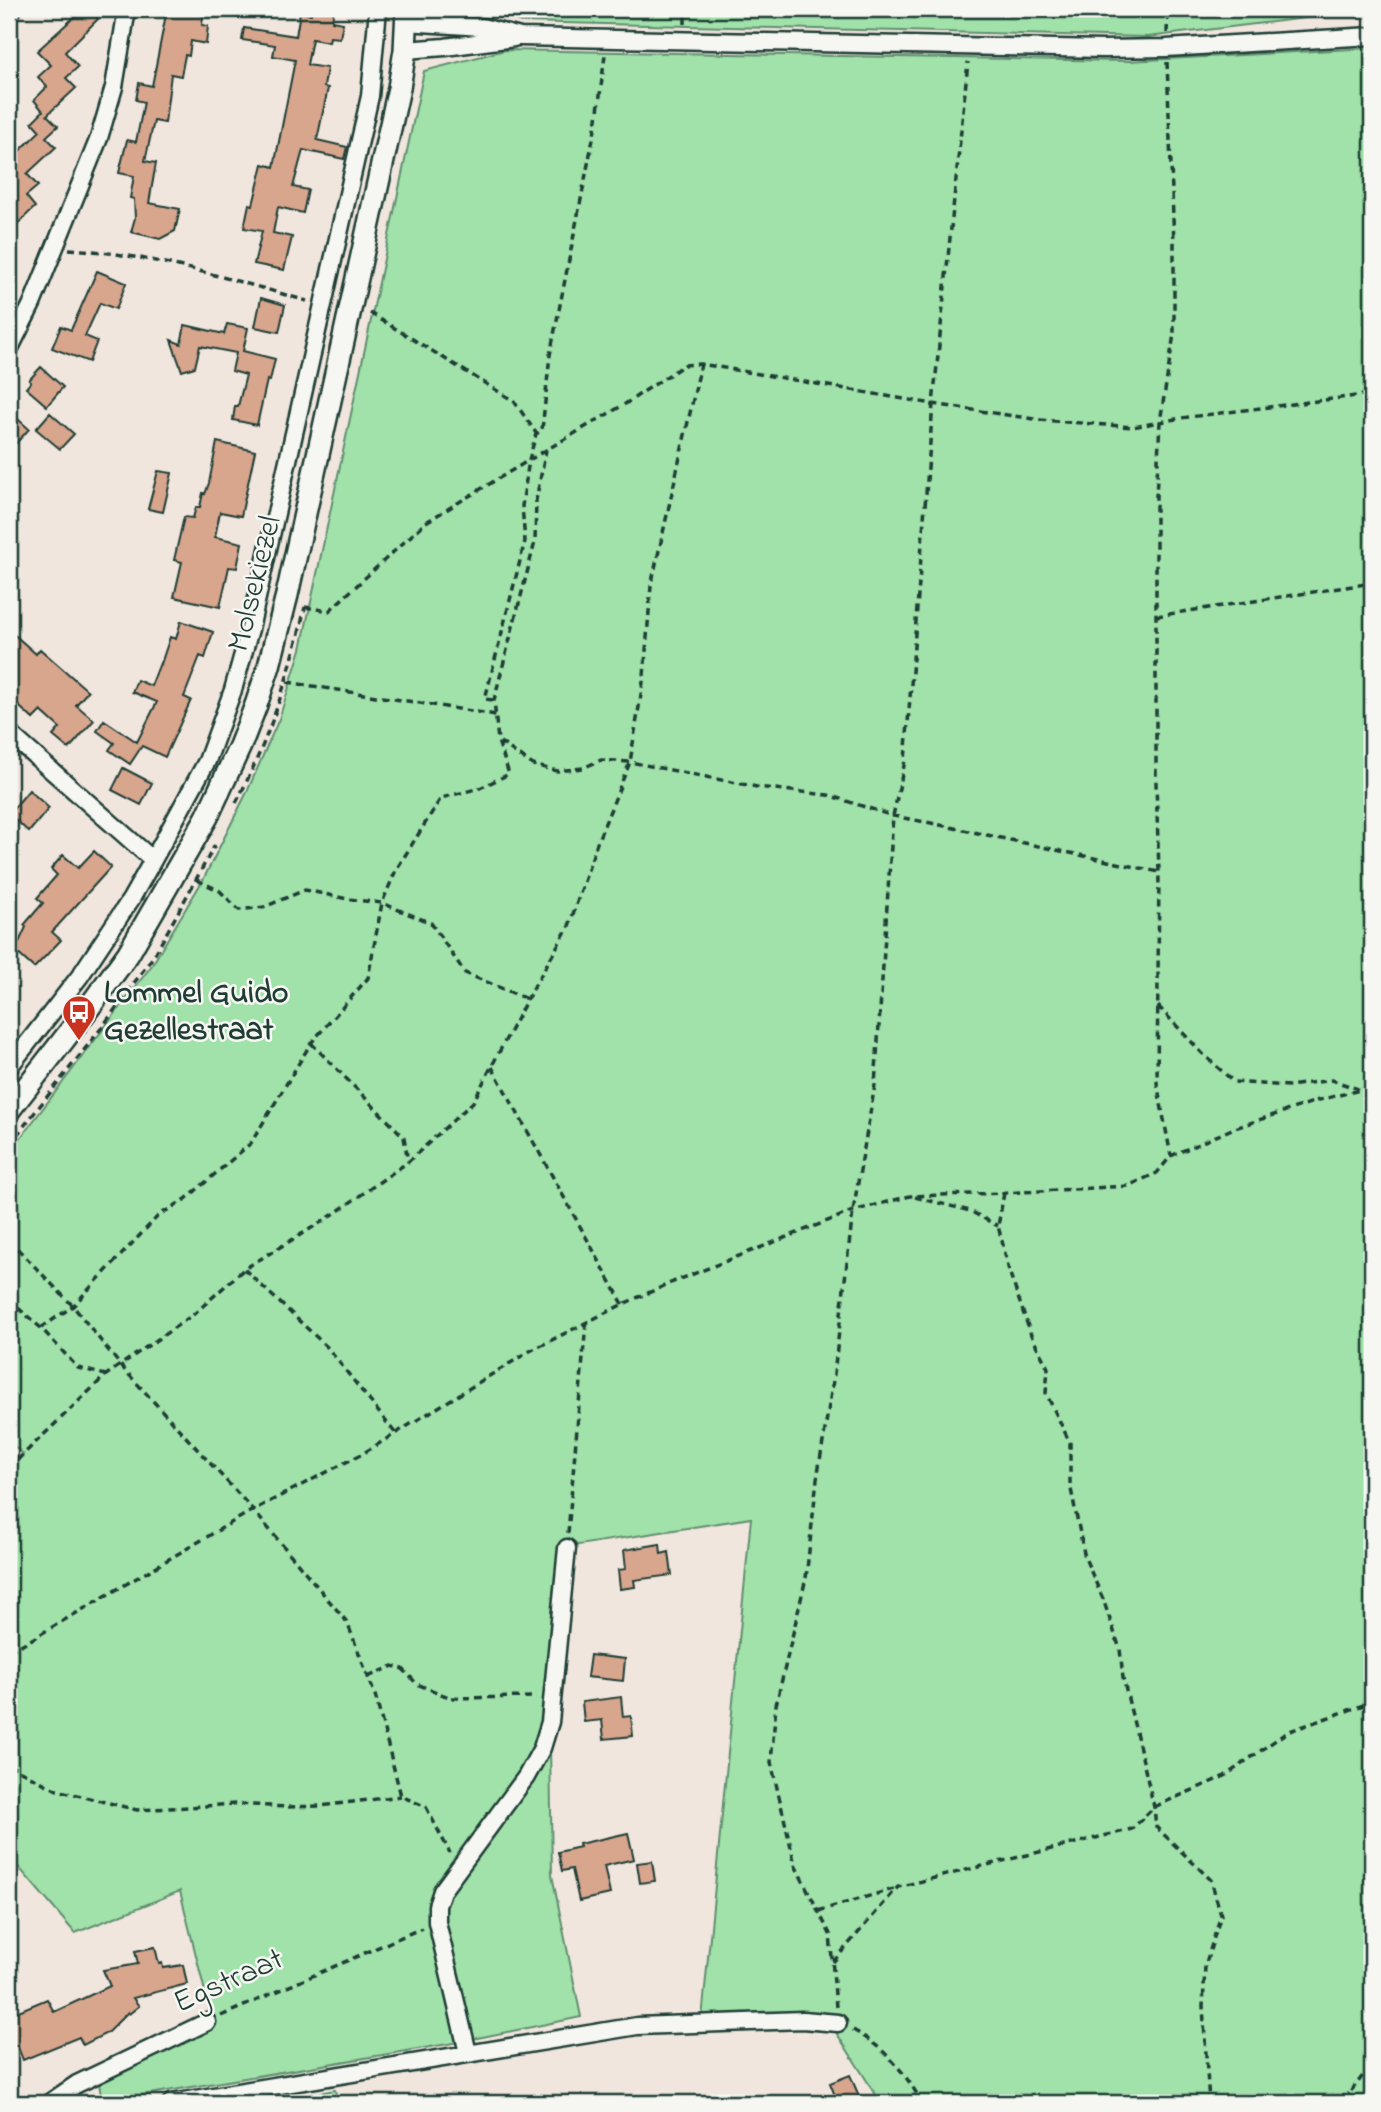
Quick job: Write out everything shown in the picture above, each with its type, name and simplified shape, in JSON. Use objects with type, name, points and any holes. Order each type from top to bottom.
[{"type":"main road","name":"Molsekiezel","points":[[9,1110],[90,1006],[143,930],[206,817],[240,746],[256,705],[287,595],[392,120],[405,50],[407,15]]},
{"type":"street","points":[[9,13],[13,9]]},
{"type":"street","points":[[9,347],[32,304],[99,138],[114,87],[127,9]]},
{"type":"street","name":"Molsekiezel","points":[[9,1067],[80,976],[131,899],[207,761],[233,690],[250,629],[370,96],[378,9]]},
{"type":"street","points":[[407,15],[482,27],[520,37],[970,47],[1166,48],[1372,36]]},
{"type":"street","points":[[405,50],[520,37]]},
{"type":"street","points":[[9,733],[153,860]]},
{"type":"street","points":[[468,2053],[437,1922],[437,1906],[442,1891],[526,1777],[542,1748],[550,1722],[567,1549]]},
{"type":"street","points":[[171,2103],[637,2026],[803,2020],[838,2023]]},
{"type":"street","name":"Egstraat","points":[[49,2103],[77,2084],[207,2022]]},
{"type":"path","points":[[1168,9],[1166,48],[1174,243],[1174,334],[1160,422],[1156,497],[1156,783],[1159,872],[1157,1083],[1171,1156]]},
{"type":"path","points":[[494,700],[485,699],[525,541],[522,506],[529,460],[536,434],[542,430],[550,355],[597,119],[606,39]]},
{"type":"path","points":[[922,2103],[890,2057],[868,2038],[838,2023],[830,1934],[795,1865],[771,1762],[776,1705],[806,1578],[853,1211],[875,1085],[893,816],[905,761],[933,404],[970,47]]},
{"type":"path","points":[[54,248],[104,251],[214,275],[323,305]]},
{"type":"path","points":[[370,313],[514,401],[536,434]]},
{"type":"path","points":[[9,1468],[106,1375],[194,1314],[244,1269],[328,1218],[408,1162],[473,1102],[569,926],[598,840],[630,762],[644,676],[651,586],[701,364]]},
{"type":"path","points":[[305,607],[329,611],[426,522],[625,404],[684,365],[701,364],[933,404],[1041,419],[1133,427],[1181,418],[1372,394]]},
{"type":"path","points":[[41,1328],[73,1306],[159,1215],[186,1199],[251,1143],[311,1043],[368,978],[382,903],[396,870],[441,798],[480,788],[509,774],[498,741],[494,700],[535,542],[536,500],[546,450]]},
{"type":"path","points":[[1156,616],[1372,583]]},
{"type":"path","points":[[287,682],[496,715]]},
{"type":"path","points":[[498,741],[533,765],[557,771],[583,768],[600,761],[630,762],[757,787],[828,795],[893,816],[1159,872]]},
{"type":"path","points":[[197,880],[220,891],[239,910],[264,907],[305,890],[382,903],[431,923],[465,973],[527,999]]},
{"type":"path","points":[[1157,1006],[1234,1082],[1288,1086],[1332,1080],[1360,1089]]},
{"type":"path","points":[[311,1043],[404,1137],[408,1162]]},
{"type":"path","points":[[492,1067],[623,1304]]},
{"type":"path","points":[[9,1651],[253,1510],[362,1454],[530,1351],[623,1304],[853,1211],[910,1196],[1128,1186],[1157,1173],[1171,1156],[1232,1129],[1319,1100],[1372,1087]]},
{"type":"path","points":[[1004,1193],[998,1226],[1020,1304],[1031,1335],[1048,1368],[1046,1393],[1070,1443],[1070,1484],[1085,1558],[1120,1649],[1156,1827],[1211,1880],[1221,1915],[1205,1966],[1203,2006],[1209,2103]]},
{"type":"path","points":[[910,1196],[970,1211],[998,1226]]},
{"type":"path","points":[[9,1241],[73,1306],[121,1366],[253,1510],[347,1622],[375,1695],[401,1796]]},
{"type":"path","points":[[244,1269],[327,1348],[396,1434]]},
{"type":"path","points":[[9,1300],[41,1328],[78,1368],[106,1375]]},
{"type":"path","points":[[567,1549],[586,1323]]},
{"type":"path","points":[[368,1677],[393,1666],[403,1669],[417,1684],[451,1698],[553,1696]]},
{"type":"path","points":[[818,1911],[898,1887],[1132,1829],[1154,1807],[1225,1776],[1287,1732],[1372,1702]]},
{"type":"path","points":[[9,1765],[57,1790],[137,1810],[237,1804],[320,1806],[401,1796],[426,1807],[458,1869]]},
{"type":"path","points":[[833,1962],[898,1887]]},
{"type":"path","name":"Egstraat","points":[[207,2022],[437,1922]]},
{"type":"path","points":[[1340,2103],[1372,2064]]},
{"type":"path","points":[[1350,2103],[1351,2091]]},
{"type":"green space","points":[[487,9],[1372,10],[1148,37],[521,22]]},
{"type":"green space","points":[[1372,48],[1372,2103],[881,2103],[834,2029],[701,2029],[751,1518],[565,1547],[550,1744],[552,1875],[581,2017],[448,2044],[102,2102],[99,2083],[214,2028],[180,1891],[75,1933],[9,1856],[9,1468],[23,1454],[9,1442],[9,1153],[152,965],[204,878],[247,792],[279,719],[301,649],[424,71],[505,50],[1128,61]]},
{"type":"green space","points":[[335,2090],[338,2103],[282,2103],[282,2100]]},
{"type":"building","points":[[83,9],[89,9],[98,19],[65,52],[78,67],[66,78],[76,88],[47,115],[58,126],[46,137],[56,147],[27,174],[38,186],[26,196],[35,207],[9,232],[9,161],[40,131],[32,122],[43,111],[34,100],[47,87],[38,77],[51,65],[37,51]]},
{"type":"building","points":[[167,9],[204,9],[202,25],[208,26],[206,44],[191,41],[189,56],[185,55],[181,76],[171,74],[165,123],[154,121],[145,161],[156,163],[149,203],[180,209],[175,231],[160,239],[131,232],[135,218],[134,199],[130,198],[134,176],[119,173],[127,140],[136,142],[144,102],[136,100],[139,83],[152,86]]},
{"type":"building","points":[[312,9],[334,9],[332,21],[343,23],[340,38],[330,37],[329,42],[312,39],[307,65],[327,68],[324,87],[328,88],[317,140],[347,147],[344,159],[303,150],[293,187],[308,190],[303,213],[278,207],[273,233],[292,237],[284,270],[254,264],[262,231],[244,228],[263,164],[274,167],[295,60],[273,56],[275,45],[242,40],[244,28],[296,36],[300,12],[311,14]]},
{"type":"building","points":[[97,271],[126,283],[116,309],[100,303],[85,336],[97,341],[89,362],[52,348],[61,326],[71,330]]},
{"type":"building","points":[[261,298],[285,305],[279,332],[255,327]]},
{"type":"building","points":[[227,324],[248,328],[243,351],[275,359],[270,381],[267,380],[257,425],[233,420],[246,375],[232,371],[236,353],[200,346],[195,367],[182,371],[171,340],[181,344],[185,325],[224,334]]},
{"type":"building","points":[[41,367],[63,387],[47,406],[26,388],[31,382],[29,380]]},
{"type":"building","points":[[9,411],[29,429],[9,451]]},
{"type":"building","points":[[50,413],[74,434],[60,449],[36,429]]},
{"type":"building","points":[[217,442],[255,451],[241,516],[220,512],[215,537],[242,543],[237,568],[229,567],[220,607],[174,597],[182,562],[174,560],[184,517],[193,518],[196,507],[200,507],[203,493],[205,494],[209,483]]},
{"type":"building","points":[[158,471],[172,473],[163,512],[148,509]]},
{"type":"building","points":[[181,621],[213,632],[205,658],[200,656],[184,697],[191,700],[165,757],[142,746],[130,764],[109,750],[114,743],[97,731],[104,720],[137,742],[157,702],[132,692],[137,680],[151,686],[170,637],[176,639]]},
{"type":"building","points":[[9,630],[36,654],[40,649],[88,691],[76,705],[94,720],[69,749],[53,736],[60,728],[41,711],[33,719],[9,697]]},
{"type":"building","points":[[123,768],[152,783],[141,805],[112,790]]},
{"type":"building","points":[[29,790],[49,808],[29,832],[9,814]]},
{"type":"building","points":[[94,851],[111,867],[52,932],[61,940],[34,968],[15,951],[26,927],[24,925],[43,903],[37,898],[57,875],[51,869],[63,855],[78,868]]},
{"type":"building","points":[[660,1544],[661,1554],[669,1552],[672,1575],[634,1580],[635,1587],[620,1589],[618,1570],[626,1569],[624,1550]]},
{"type":"building","points":[[590,1655],[625,1659],[623,1681],[587,1677]]},
{"type":"building","points":[[621,1697],[623,1717],[631,1716],[633,1736],[604,1739],[602,1720],[584,1722],[582,1702]]},
{"type":"building","points":[[628,1833],[634,1859],[604,1866],[610,1894],[579,1901],[572,1869],[562,1871],[558,1852],[580,1847],[579,1844]]},
{"type":"building","points":[[652,1861],[655,1881],[640,1883],[637,1863]]},
{"type":"building","points":[[155,1947],[159,1964],[162,1963],[163,1968],[183,1965],[187,1984],[133,1998],[139,2006],[129,2014],[128,2012],[107,2033],[83,2045],[79,2037],[23,2060],[17,2045],[9,2048],[9,2015],[47,1999],[54,2012],[110,1986],[103,1970],[138,1964],[135,1951]]},
{"type":"building","points":[[850,2075],[862,2103],[838,2103],[830,2083]]},
{"type":"place","name":"Lommel Guido Gezellestraat","points":[[79,1042]]}]
